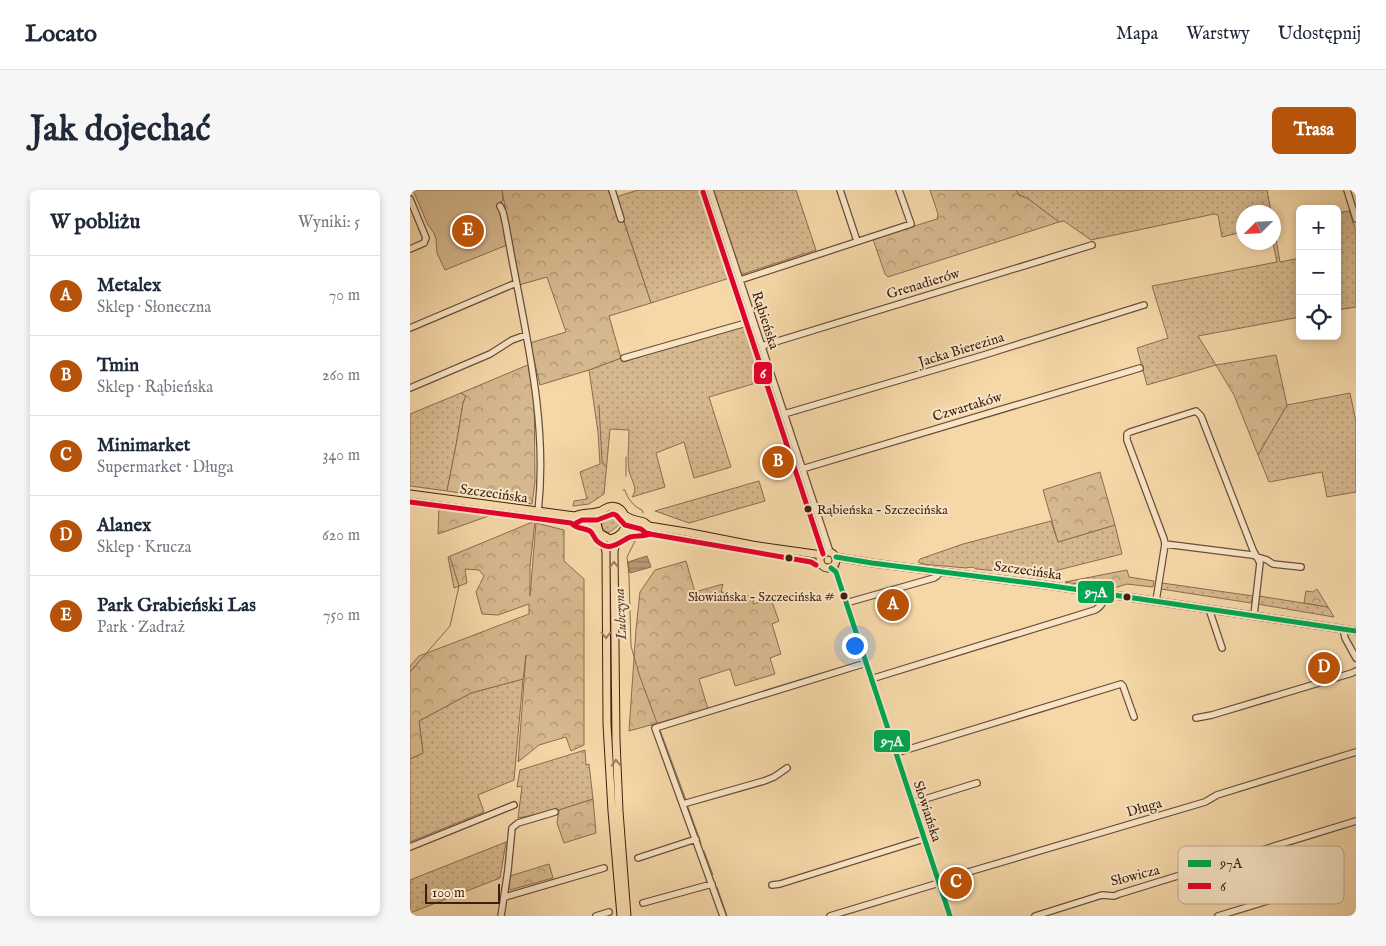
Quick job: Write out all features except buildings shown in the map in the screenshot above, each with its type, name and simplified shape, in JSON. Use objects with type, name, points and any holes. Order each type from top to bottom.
[{"type":"main road","name":"Szczecińska","points":[[410,494],[575,516],[600,512]]},
{"type":"main road","points":[[621,916],[609,760],[606,686],[606,552],[597,518],[600,512],[610,506],[621,509],[626,522],[614,551],[615,705],[619,810],[627,916]]},
{"type":"main road","name":"Szczecińska","points":[[624,515],[644,522],[649,526],[829,560],[845,559],[940,571],[1356,630]]},
{"type":"main road","name":"Szczecińska","points":[[575,516],[580,521],[592,524],[599,531]]},
{"type":"main road","name":"Szczecińska","points":[[621,534],[631,529],[643,529],[649,526]]},
{"type":"main road","points":[[599,531],[610,539],[621,534]]},
{"type":"street","points":[[612,190],[621,219]]},
{"type":"street","name":"Rąbieńska","points":[[710,190],[826,542],[829,560]]},
{"type":"street","points":[[840,190],[857,241]]},
{"type":"street","points":[[740,280],[911,224],[899,190]]},
{"type":"street","points":[[1347,190],[1356,219]]},
{"type":"street","points":[[410,199],[426,238],[424,243],[410,249]]},
{"type":"street","points":[[500,206],[506,226],[534,379],[539,422],[541,468],[538,512]]},
{"type":"street","name":"Grenadierów","points":[[762,346],[1092,245]]},
{"type":"street","points":[[410,328],[516,283]]},
{"type":"street","name":"Jacka Bierezina","points":[[784,414],[1144,305]]},
{"type":"street","points":[[624,358],[753,321]]},
{"type":"street","points":[[410,388],[490,354],[512,340],[526,335]]},
{"type":"street","name":"Czwartaków","points":[[802,469],[1140,368]]},
{"type":"street","points":[[1156,601],[1165,544],[1126,440],[1127,434],[1196,412],[1201,416],[1253,550],[1258,558],[1260,566],[1254,615]]},
{"type":"street","points":[[1165,544],[1252,555],[1273,564],[1301,566]]},
{"type":"street","name":"Słowiańska","points":[[829,560],[846,603],[950,916]]},
{"type":"street","points":[[846,603],[934,578],[940,571]]},
{"type":"street","points":[[871,679],[1095,610],[1104,602],[1104,593]]},
{"type":"street","points":[[1210,609],[1222,648]]},
{"type":"street","points":[[1342,629],[1356,658]]},
{"type":"street","points":[[723,916],[655,728],[866,663]]},
{"type":"street","points":[[1196,718],[1231,710],[1356,671]]},
{"type":"street","points":[[896,753],[1121,684],[1134,717]]},
{"type":"street","name":"Długa","points":[[830,916],[1205,802],[1217,796],[1356,752]]},
{"type":"street","points":[[683,804],[764,781],[787,768]]},
{"type":"street","points":[[912,803],[977,783]]},
{"type":"street","points":[[410,847],[514,805]]},
{"type":"street","points":[[501,916],[505,897],[512,828],[518,823],[555,812]]},
{"type":"street","name":"Słowicza","points":[[1275,846],[1356,821]]},
{"type":"street","points":[[638,858],[696,839]]},
{"type":"street","points":[[772,885],[924,840]]},
{"type":"street","points":[[505,897],[604,868]]},
{"type":"street","name":"Słowicza","points":[[1035,916],[1102,895],[1114,896],[1178,876]]},
{"type":"street","points":[[643,903],[712,884]]},
{"type":"street","points":[[1218,916],[1258,904]]},
{"type":"street","points":[[596,916],[609,912]]},
{"type":"green space","points":[[413,190],[502,190],[503,200],[497,207],[500,211],[507,245],[445,270],[437,253],[434,233],[428,225]]},
{"type":"green space","points":[[502,190],[610,190],[619,222],[624,222],[651,303],[609,316],[621,358],[540,385],[530,343],[566,332],[547,277],[519,285]]},
{"type":"green space","points":[[638,190],[708,190],[736,276],[651,303],[616,197]]},
{"type":"green space","points":[[712,190],[796,190],[816,250],[740,275]]},
{"type":"green space","points":[[930,190],[1016,190],[1019,195],[1027,198],[1059,222],[888,277],[885,274],[873,239],[937,219],[938,214]]},
{"type":"green space","points":[[1016,190],[1267,190],[1270,205],[1236,205],[1236,234],[1222,237],[1218,215],[1214,214],[1091,240],[1064,221],[1059,222],[1027,198],[1019,195]]},
{"type":"green space","points":[[1349,211],[1356,230],[1356,307],[1341,309],[1341,250],[1341,212]]},
{"type":"green space","points":[[1274,250],[1278,250],[1280,262],[1296,259],[1296,318],[1198,336],[1216,365],[1147,385],[1137,348],[1168,338],[1152,286],[1277,262]]},
{"type":"green space","points":[[748,325],[766,380],[709,397],[731,467],[694,478],[684,442],[656,453],[665,487],[632,497],[635,488],[628,466],[629,430],[610,429],[604,494],[589,504],[573,506],[574,501],[587,499],[580,472],[600,464],[598,432],[589,370],[621,358],[624,362],[691,340]]},
{"type":"green space","points":[[1276,355],[1287,405],[1258,455],[1234,395],[1216,365]]},
{"type":"green space","points":[[530,364],[534,392],[535,482],[532,504],[447,491],[463,403],[466,396],[461,393]]},
{"type":"green space","points":[[461,393],[466,396],[463,403],[447,491],[410,486],[410,414]]},
{"type":"green space","points":[[1350,393],[1356,422],[1356,492],[1327,497],[1322,472],[1269,482],[1258,455],[1287,405]]},
{"type":"green space","points":[[1100,472],[1115,525],[1058,542],[1043,490]]},
{"type":"green space","points":[[759,481],[765,501],[689,523],[655,511]]},
{"type":"green space","points":[[442,501],[500,510],[500,512],[438,534],[439,503]]},
{"type":"green space","points":[[613,511],[618,514],[621,520],[618,526],[608,533],[602,527],[602,524],[604,519]]},
{"type":"green space","points":[[535,521],[530,566],[530,596],[536,523],[564,530],[564,561],[584,579],[584,745],[571,751],[566,737],[539,745],[518,762],[526,655],[523,679],[471,693],[419,721],[423,753],[410,759],[410,666],[419,656],[529,614],[529,604],[498,615],[482,614],[476,592],[484,576],[479,570],[465,569],[467,583],[454,588],[448,557]]},
{"type":"green space","points":[[1051,521],[1058,542],[1115,525],[1122,554],[1038,575],[972,567],[922,564],[918,562],[920,559],[963,544]]},
{"type":"green space","points":[[686,561],[695,592],[723,584],[721,592],[754,597],[753,604],[771,599],[779,621],[772,624],[781,654],[770,658],[775,674],[735,686],[730,669],[699,679],[708,709],[629,731],[640,592],[655,570]]},
{"type":"green space","points":[[1127,570],[1129,577],[1154,581],[1153,587],[1127,584],[1111,589],[1065,582]]},
{"type":"green space","points":[[1162,583],[1253,596],[1251,603],[1161,589]]},
{"type":"green space","points":[[1317,589],[1328,607],[1304,603],[1306,591],[1313,592]]},
{"type":"green space","points":[[1259,596],[1328,607],[1334,617],[1257,604]]},
{"type":"green space","points":[[523,679],[514,780],[478,795],[484,812],[410,842],[410,759],[423,753],[419,721],[471,693]]},
{"type":"green space","points":[[585,750],[586,765],[589,764],[593,799],[559,810],[518,818],[522,786],[517,787],[520,770]]},
{"type":"green space","points":[[593,799],[596,833],[564,843],[557,823],[559,810]]},
{"type":"green space","points":[[506,842],[500,878],[410,913],[410,880]]},
{"type":"green space","points":[[549,864],[553,878],[510,890],[510,876]]},
{"type":"shaded area","points":[[647,556],[651,567],[630,573],[628,562]]},
{"type":"waterway","name":"Lubczyna","points":[[599,405],[602,460],[607,467]]},
{"type":"waterway","points":[[626,457],[626,476]]},
{"type":"waterway","name":"Lubczyna","points":[[623,490],[625,490],[631,502],[642,510],[643,513]]},
{"type":"waterway","name":"Lubczyna","points":[[639,533],[627,557],[631,646],[657,723]]},
{"type":"waterway","points":[[410,672],[450,626],[459,586],[450,557]]},
{"type":"waterway","name":"Lubczyna","points":[[660,730],[686,800]]},
{"type":"waterway","name":"Lubczyna","points":[[688,807],[701,843]]},
{"type":"waterway","name":"Lubczyna","points":[[704,851],[713,875]]},
{"type":"waterway","name":"Lubczyna","points":[[717,887],[727,916]]},
{"type":"transit line","name":"6","points":[[703,192],[823,554]]},
{"type":"transit line","name":"6","points":[[410,502],[571,523],[576,527],[590,531],[597,541],[606,546],[614,545],[630,537],[650,534],[811,562],[816,565]]},
{"type":"transit line","name":"6","points":[[576,523],[582,520],[597,520],[613,514],[625,525],[651,534]]},
{"type":"transit line","name":"97A","points":[[836,557],[1046,585],[1356,631]]},
{"type":"transit line","name":"97A","points":[[831,568],[836,572],[950,916]]},
{"type":"place","name":"Park Grabieński Las","points":[[468,231]]},
{"type":"place","name":"Tmin","points":[[778,462]]},
{"type":"place","name":"Rąbieńska - Szczecińska","points":[[808,509]]},
{"type":"place","name":"Słowiańska - Szczecińska #","points":[[844,596]]},
{"type":"place","name":"Metalex","points":[[893,605]]},
{"type":"place","name":"Alanex","points":[[1324,668]]},
{"type":"place","name":"Minimarket","points":[[956,883]]}]
